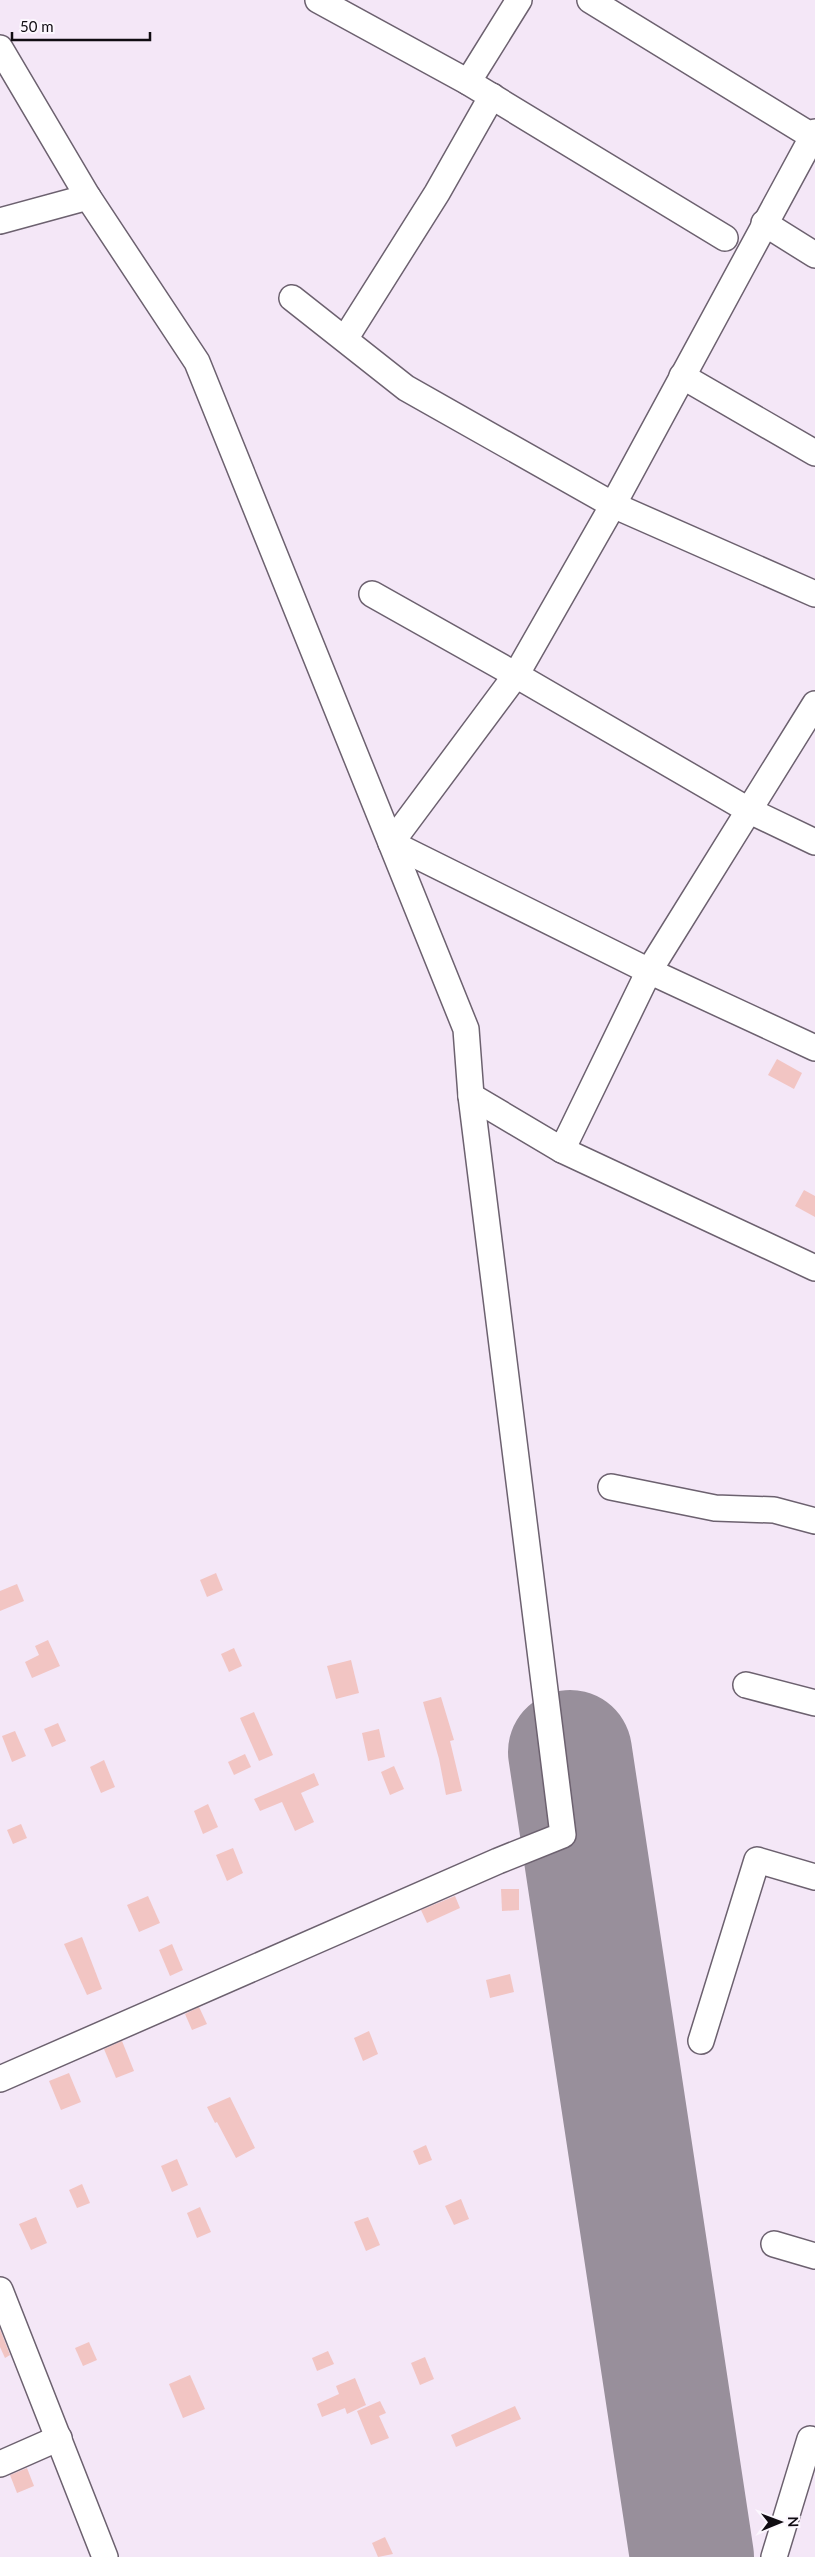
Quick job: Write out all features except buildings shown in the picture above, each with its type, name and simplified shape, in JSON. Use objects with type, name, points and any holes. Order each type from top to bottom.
[{"type":"street","points":[[318,0],[492,96],[725,238]]},
{"type":"street","points":[[468,82],[519,0]]},
{"type":"street","points":[[391,843],[516,675],[613,505],[764,223],[814,135],[590,0]]},
{"type":"street","points":[[0,48],[88,197],[197,362],[466,1029],[471,1096],[563,1835],[489,1865],[0,2080]]},
{"type":"street","points":[[345,340],[437,193],[492,96]]},
{"type":"street","points":[[0,220],[88,197]]},
{"type":"street","points":[[764,223],[815,255]]},
{"type":"street","points":[[292,298],[406,388],[613,505],[815,594]]},
{"type":"street","points":[[682,376],[815,453]]},
{"type":"street","points":[[372,594],[750,811],[815,842]]},
{"type":"street","points":[[562,1150],[649,971],[815,704]]},
{"type":"street","points":[[391,843],[649,971],[815,1048]]},
{"type":"street","points":[[471,1096],[562,1150],[815,1268]]},
{"type":"street","points":[[611,1487],[715,1508],[774,1510],[815,1521]]},
{"type":"street","points":[[746,1685],[815,1703]]},
{"type":"street","points":[[700,2041],[757,1860],[815,1876]]},
{"type":"street","points":[[774,2244],[815,2256]]},
{"type":"street","points":[[0,2290],[105,2557]]},
{"type":"street","points":[[0,2464],[59,2438]]},
{"type":"street","points":[[774,2557],[810,2439],[815,2441]]},
{"type":"runway","points":[[570,1752],[692,2557]]}]
